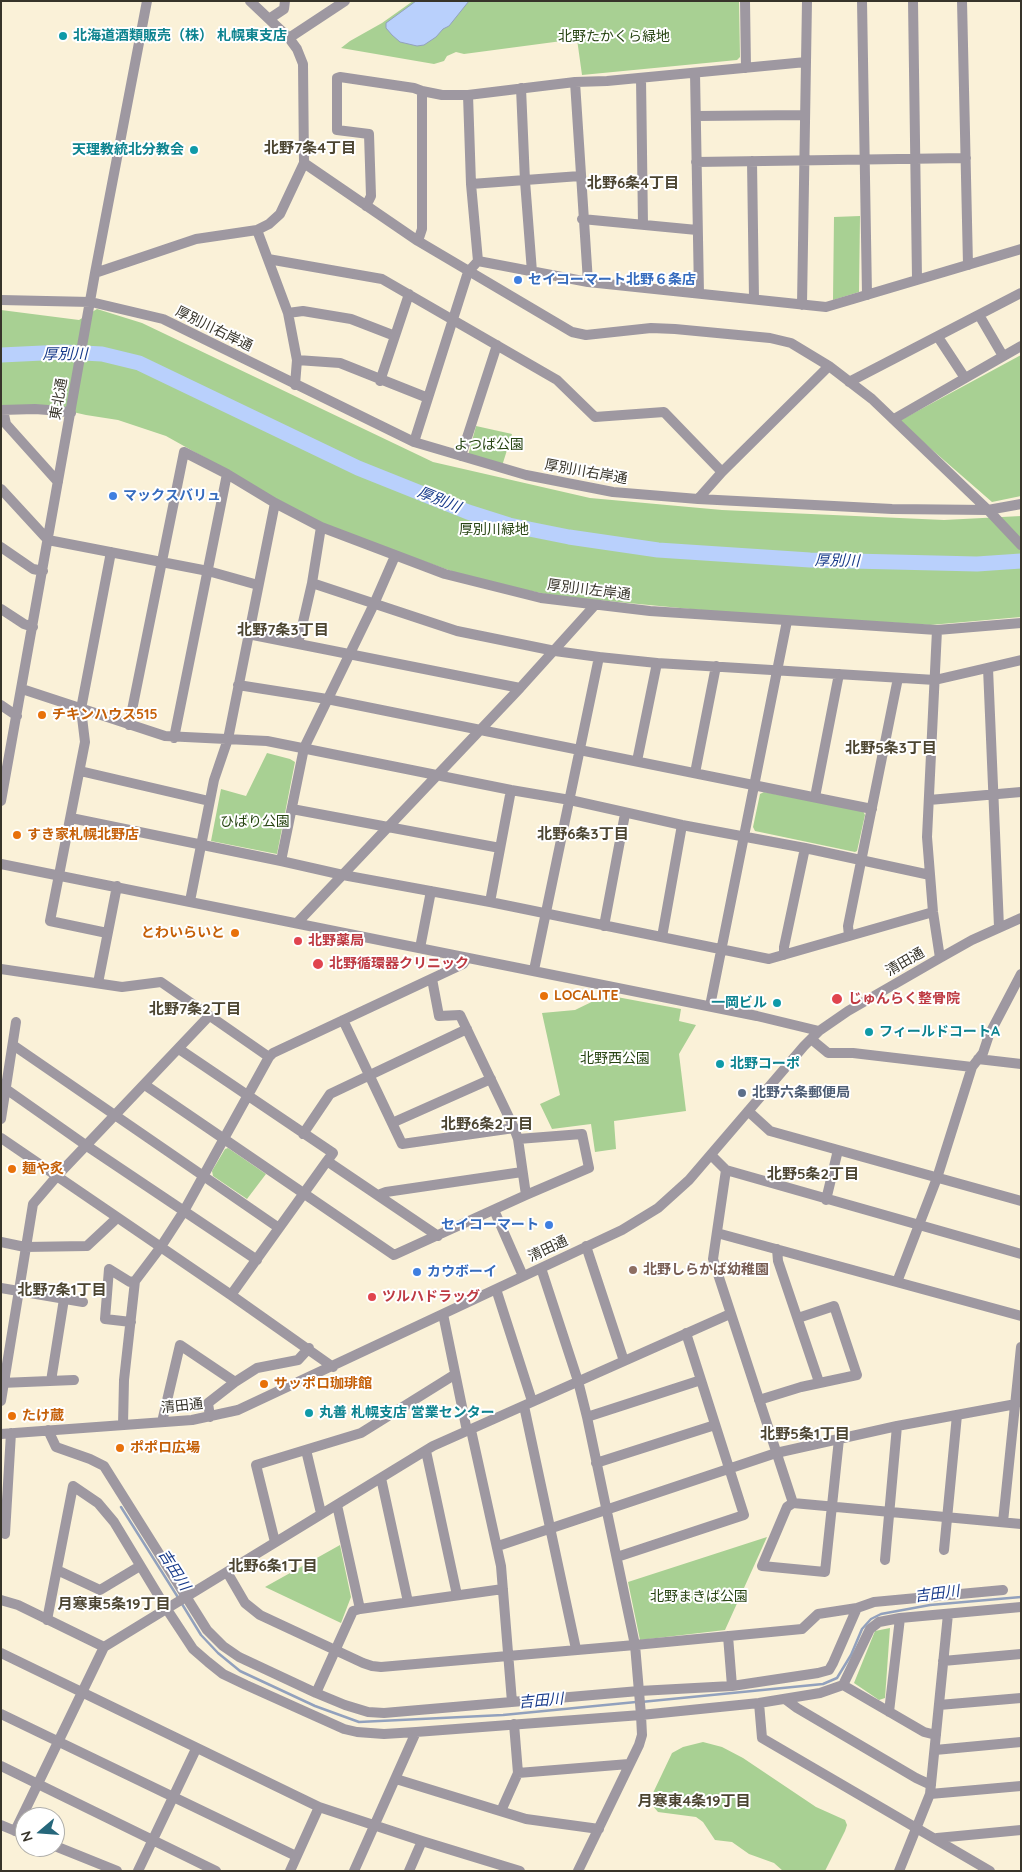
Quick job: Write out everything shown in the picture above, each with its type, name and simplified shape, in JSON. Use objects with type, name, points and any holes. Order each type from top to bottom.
[{"type":"street","name":"東北通","points":[[1,801],[95,273],[146,1]]},
{"type":"street","points":[[95,273],[196,239],[257,230],[270,224],[280,214],[304,164],[303,64],[297,48],[289,38],[250,1]]},
{"type":"street","points":[[269,19],[284,9],[285,1]]},
{"type":"street","points":[[289,38],[345,1]]},
{"type":"street","points":[[745,1],[746,68]]},
{"type":"street","points":[[802,304],[807,1]]},
{"type":"street","points":[[862,1],[868,295]]},
{"type":"street","points":[[913,1],[917,279]]},
{"type":"street","points":[[962,1],[968,265]]},
{"type":"street","points":[[366,206],[371,196],[369,134],[337,130],[337,78],[340,77],[414,88],[442,95],[468,95],[575,82],[641,78],[806,62]]},
{"type":"street","points":[[695,73],[699,293]]},
{"type":"street","points":[[641,78],[643,225]]},
{"type":"street","points":[[575,82],[582,219],[588,282]]},
{"type":"street","points":[[521,88],[525,181],[532,272]]},
{"type":"street","points":[[418,241],[422,229],[422,91]]},
{"type":"street","points":[[414,442],[468,272],[478,262],[468,95]]},
{"type":"street","points":[[696,116],[805,115]]},
{"type":"street","points":[[696,162],[966,158]]},
{"type":"street","points":[[752,161],[754,300]]},
{"type":"street","points":[[304,164],[418,241],[572,332],[586,335],[651,328],[675,329],[770,338],[791,343],[829,366],[894,419],[988,510],[1021,545]]},
{"type":"street","points":[[472,184],[580,176]]},
{"type":"street","points":[[582,219],[697,230]]},
{"type":"street","points":[[257,230],[288,312],[296,360],[295,385]]},
{"type":"street","points":[[478,262],[588,282],[826,306],[1021,249]]},
{"type":"street","points":[[268,259],[382,279],[557,380],[595,417],[664,412],[722,472]]},
{"type":"street","points":[[849,382],[1021,293]]},
{"type":"street","points":[[380,381],[410,294]]},
{"type":"street","name":"厚別川右岸通","points":[[1,300],[91,302],[162,319],[414,442],[526,475],[606,490],[698,499],[892,510],[988,510],[1021,504]]},
{"type":"street","points":[[288,312],[303,311],[351,319],[395,336]]},
{"type":"street","points":[[979,315],[1003,356]]},
{"type":"street","points":[[938,337],[965,378]]},
{"type":"street","points":[[461,456],[496,345]]},
{"type":"street","points":[[894,419],[1021,346]]},
{"type":"street","points":[[296,360],[340,363],[380,381],[428,398]]},
{"type":"street","points":[[698,499],[722,472],[829,366]]},
{"type":"street","points":[[58,482],[6,424],[2,410],[35,409],[61,411],[71,414]]},
{"type":"street","name":"厚別川左岸通","points":[[162,562],[184,452],[227,474],[275,503],[321,526],[445,574],[541,598],[650,611],[937,630],[1021,623]]},
{"type":"street","points":[[174,738],[227,474]]},
{"type":"street","points":[[1,489],[48,540],[208,571],[258,585]]},
{"type":"street","points":[[190,901],[214,780],[228,739],[275,503]]},
{"type":"street","points":[[298,644],[312,583],[321,526]]},
{"type":"street","points":[[1,547],[33,569],[42,571]]},
{"type":"street","points":[[106,933],[50,921],[85,742],[81,709],[111,552]]},
{"type":"street","points":[[281,861],[304,748],[348,654],[374,604],[395,556]]},
{"type":"street","points":[[129,725],[162,562]]},
{"type":"street","points":[[312,583],[457,631],[555,651],[599,657],[657,663],[935,680],[1021,660]]},
{"type":"street","points":[[297,923],[481,730],[595,605]]},
{"type":"street","points":[[1,609],[24,624],[33,627]]},
{"type":"street","points":[[710,1006],[787,621]]},
{"type":"street","points":[[937,630],[927,837],[933,912],[940,958]]},
{"type":"street","points":[[248,634],[520,688]]},
{"type":"street","points":[[534,970],[599,657]]},
{"type":"street","points":[[638,761],[657,663]]},
{"type":"street","points":[[695,773],[716,666]]},
{"type":"street","points":[[988,668],[999,927]]},
{"type":"street","points":[[815,797],[839,674]]},
{"type":"street","points":[[848,936],[848,926],[898,678]]},
{"type":"street","points":[[238,685],[327,699],[872,808]]},
{"type":"street","points":[[22,689],[174,738],[267,741],[570,800],[625,814],[862,859],[930,874]]},
{"type":"street","points":[[1,706],[17,716]]},
{"type":"street","points":[[80,771],[209,802]]},
{"type":"street","points":[[490,902],[512,790]]},
{"type":"street","points":[[929,800],[1021,792]]},
{"type":"street","points":[[292,808],[500,848]]},
{"type":"street","points":[[604,926],[625,814]]},
{"type":"street","points":[[71,818],[343,875],[490,902],[768,959],[933,912]]},
{"type":"street","points":[[662,937],[682,825]]},
{"type":"street","points":[[784,955],[784,947],[805,848]]},
{"type":"street","points":[[1,864],[59,874],[467,958],[534,970],[710,1006],[819,1031]]},
{"type":"street","points":[[98,984],[116,886]]},
{"type":"street","points":[[420,948],[431,891]]},
{"type":"street","name":"清田通","points":[[6,1433],[210,1417],[252,1405],[622,1230],[658,1208],[684,1185],[819,1031],[848,1011],[940,958],[999,927],[1021,918]]},
{"type":"street","points":[[124,1425],[124,1380],[135,1281],[160,1248],[184,1211],[269,1057],[273,1053],[463,964],[467,958]]},
{"type":"street","points":[[1,969],[122,987],[162,982],[269,1057]]},
{"type":"street","points":[[897,1282],[937,1178],[975,1063],[983,1053],[989,1035],[1017,989],[1021,974]]},
{"type":"street","points":[[432,979],[439,1016],[460,1015],[514,1128],[518,1139],[526,1195]]},
{"type":"street","points":[[1,1401],[2,1383],[33,1204],[57,1176],[146,1085],[209,1016]]},
{"type":"street","points":[[343,1020],[402,1144],[514,1128]]},
{"type":"street","points":[[1,1119],[16,1022]]},
{"type":"street","points":[[303,1134],[330,1094],[468,1029]]},
{"type":"street","points":[[811,1039],[828,1053],[853,1053],[975,1063],[1021,1064]]},
{"type":"street","points":[[13,1045],[280,1228]]},
{"type":"street","points":[[179,1049],[332,1153],[232,1295]]},
{"type":"street","points":[[392,1123],[490,1079]]},
{"type":"street","points":[[146,1085],[394,1255],[589,1168],[582,1134],[518,1139]]},
{"type":"street","points":[[6,1089],[87,1146],[257,1260]]},
{"type":"street","points":[[748,1111],[770,1131],[1021,1201]]},
{"type":"street","points":[[1,1138],[333,1366]]},
{"type":"street","points":[[826,1200],[838,1150]]},
{"type":"street","points":[[711,1155],[726,1170],[1021,1254]]},
{"type":"street","points":[[328,1161],[438,1236]]},
{"type":"street","points":[[726,1170],[713,1259],[793,1503]]},
{"type":"street","points":[[378,1195],[386,1192],[522,1172]]},
{"type":"street","points":[[494,1210],[524,1276]]},
{"type":"street","points":[[1,1242],[25,1247],[87,1246],[117,1218]]},
{"type":"street","points":[[717,1233],[1021,1316]]},
{"type":"street","points":[[586,1246],[624,1361]]},
{"type":"street","points":[[777,1249],[778,1261],[819,1382]]},
{"type":"street","points":[[541,1268],[578,1382],[587,1417],[635,1645],[641,1714],[642,1735],[639,1745],[578,1871]]},
{"type":"street","points":[[131,1322],[105,1319],[109,1269],[130,1282],[135,1281]]},
{"type":"street","points":[[1,1288],[83,1302]]},
{"type":"street","points":[[496,1290],[528,1404],[549,1529],[576,1649]]},
{"type":"street","points":[[51,1381],[64,1299]]},
{"type":"street","points":[[759,1400],[819,1382],[857,1375],[834,1306],[798,1318]]},
{"type":"street","points":[[443,1314],[454,1375],[498,1546],[512,1702]]},
{"type":"street","points":[[29,1807],[38,1783],[104,1647],[426,1450],[730,1314]]},
{"type":"street","points":[[617,1557],[744,1515],[686,1333]]},
{"type":"street","points":[[162,1422],[180,1345],[235,1382]]},
{"type":"street","points":[[1003,1522],[1021,1347]]},
{"type":"street","points":[[210,1417],[208,1403],[235,1382],[258,1368],[298,1360],[309,1348]]},
{"type":"street","points":[[275,1542],[256,1465],[361,1433],[454,1375]]},
{"type":"street","points":[[2,1383],[74,1380]]},
{"type":"street","points":[[587,1417],[701,1380]]},
{"type":"street","points":[[498,1546],[776,1453],[897,1426],[1016,1404]]},
{"type":"street","points":[[944,1550],[957,1415]]},
{"type":"street","points":[[596,1463],[715,1425]]},
{"type":"street","points":[[885,1560],[897,1426]]},
{"type":"street","points":[[48,1430],[56,1447],[104,1466],[184,1597],[207,1630],[223,1646],[239,1657],[357,1710],[384,1713],[639,1691],[732,1686],[806,1676],[829,1670],[857,1608]]},
{"type":"street","points":[[5,1534],[6,1433]]},
{"type":"street","points":[[839,1439],[832,1506],[825,1572],[762,1566],[787,1507],[793,1503],[832,1506],[1021,1524]]},
{"type":"street","points":[[306,1450],[322,1513]]},
{"type":"street","points":[[426,1450],[457,1595]]},
{"type":"street","points":[[381,1478],[408,1602]]},
{"type":"street","points":[[47,1620],[73,1486],[98,1503],[114,1522],[193,1649],[208,1662],[231,1678],[344,1729],[370,1734],[641,1714],[759,1703],[820,1693],[843,1685],[870,1629],[879,1622],[900,1618],[1021,1607]]},
{"type":"street","points":[[337,1505],[360,1609]]},
{"type":"street","points":[[58,1570],[100,1590],[140,1566]]},
{"type":"street","points":[[227,1572],[245,1603],[260,1615],[368,1664],[381,1667],[802,1629],[818,1614],[857,1608],[874,1602],[1003,1590]]},
{"type":"street","points":[[316,1693],[353,1611],[503,1589]]},
{"type":"street","points":[[1,1600],[18,1605],[104,1647]]},
{"type":"street","points":[[899,1871],[931,1789],[948,1614]]},
{"type":"street","points":[[889,1712],[900,1618]]},
{"type":"street","points":[[728,1636],[732,1686]]},
{"type":"street","points":[[1,1653],[319,1807],[422,1842],[520,1871]]},
{"type":"street","points":[[943,1661],[1021,1654]]},
{"type":"street","points":[[843,1685],[924,1732],[936,1735]]},
{"type":"street","points":[[939,1705],[1021,1698]]},
{"type":"street","points":[[785,1699],[931,1789],[1021,1786]]},
{"type":"street","points":[[759,1703],[762,1738],[916,1828],[937,1838],[990,1871]]},
{"type":"street","points":[[1,1714],[296,1856]]},
{"type":"street","points":[[501,1811],[518,1773],[514,1724]]},
{"type":"street","points":[[354,1871],[416,1732]]},
{"type":"street","points":[[935,1750],[1021,1742]]},
{"type":"street","points":[[138,1871],[196,1749]]},
{"type":"street","points":[[518,1773],[629,1764]]},
{"type":"street","points":[[1,1766],[216,1871]]},
{"type":"street","points":[[396,1779],[535,1822],[599,1829]]},
{"type":"street","points":[[290,1871],[319,1807]]},
{"type":"street","points":[[1,1825],[15,1831]]},
{"type":"street","points":[[937,1838],[1021,1830]]},
{"type":"street","points":[[409,1871],[422,1842]]},
{"type":"street","points":[[65,1850],[117,1871]]},
{"type":"green space","name":"北野たかくら緑地","points":[[413,1],[739,1],[740,57],[737,60],[582,75],[577,39],[464,54],[456,52],[447,56],[444,61],[434,64],[341,48]]},
{"type":"green space","points":[[860,216],[859,292],[833,300],[834,217]]},
{"type":"green space","name":"厚別川緑地","points":[[97,309],[142,323],[433,462],[590,498],[722,510],[944,520],[1021,516],[1021,617],[930,625],[722,612],[555,596],[474,579],[327,527],[268,496],[166,436],[118,420],[42,405],[1,406],[1,310],[79,320]]},
{"type":"green space","points":[[1021,355],[1021,496],[992,502],[899,421]]},
{"type":"green space","name":"よつば公園","points":[[476,426],[512,434],[502,466],[468,456]]},
{"type":"green space","name":"ひばり公園","points":[[267,753],[295,762],[277,854],[211,841],[221,789],[246,796]]},
{"type":"green space","points":[[764,792],[863,811],[865,815],[857,851],[755,831],[753,827],[760,794]]},
{"type":"green space","name":"北野西公園","points":[[606,995],[681,1009],[679,1021],[696,1025],[679,1054],[686,1111],[614,1121],[616,1149],[595,1152],[591,1124],[552,1129],[540,1104],[560,1095],[542,1013],[575,1010]]},
{"type":"green space","points":[[228,1148],[266,1174],[247,1199],[213,1176],[212,1171],[225,1149]]},
{"type":"green space","name":"北野まきば公園","points":[[767,1537],[725,1630],[640,1640],[628,1582]]},
{"type":"green space","points":[[340,1545],[351,1597],[341,1623],[265,1587]]},
{"type":"green space","points":[[890,1628],[885,1698],[879,1700],[854,1683],[875,1631]]},
{"type":"green space","points":[[703,1742],[722,1747],[743,1758],[816,1807],[845,1820],[847,1825],[845,1831],[825,1871],[783,1871],[774,1863],[749,1854],[732,1842],[715,1840],[703,1822],[696,1817],[658,1812],[652,1805],[653,1793],[672,1753],[683,1747]]},
{"type":"water","points":[[416,1],[469,1],[449,26],[424,45],[417,46],[400,42],[386,28],[386,23]]},
{"type":"waterway","name":"厚別川","points":[[1,355],[64,352],[102,354],[139,363],[358,468],[468,512],[509,525],[569,537],[658,550],[810,560],[977,564],[1021,561]]},
{"type":"waterway","name":"吉田川","points":[[121,1507],[179,1599]]},
{"type":"waterway","name":"吉田川","points":[[641,1702],[823,1684],[837,1678],[851,1655],[862,1629],[871,1619],[881,1614],[930,1605],[1021,1597]]},
{"type":"waterway","name":"吉田川","points":[[182,1604],[201,1635],[218,1653],[240,1671],[315,1706],[359,1722],[503,1715],[636,1702]]},
{"type":"place","name":"北海道酒類販売（株） 札幌東支店","points":[[63,36]]},
{"type":"place","name":"天理教統北分教会","points":[[194,150]]},
{"type":"place","name":"セイコーマート北野６条店","points":[[518,280]]},
{"type":"place","name":"マックスバリュ","points":[[113,496]]},
{"type":"place","name":"チキンハウス515","points":[[42,715]]},
{"type":"place","name":"すき家札幌北野店","points":[[17,835]]},
{"type":"place","name":"とわいらいと","points":[[235,933]]},
{"type":"place","name":"北野薬局","points":[[298,941]]},
{"type":"place","name":"北野循環器クリニック","points":[[318,964]]},
{"type":"place","name":"LOCALITE","points":[[544,996]]},
{"type":"place","name":"じゅんらく整骨院","points":[[837,999]]},
{"type":"place","name":"一岡ビル","points":[[777,1003]]},
{"type":"place","name":"フィールドコートA","points":[[869,1032]]},
{"type":"place","name":"北野コーポ","points":[[720,1064]]},
{"type":"place","name":"北野六条郵便局","points":[[742,1093]]},
{"type":"place","name":"麺や炙","points":[[12,1169]]},
{"type":"place","name":"セイコーマート","points":[[549,1225]]},
{"type":"place","name":"北野しらかば幼稚園","points":[[633,1270]]},
{"type":"place","name":"カウボーイ","points":[[417,1272]]},
{"type":"place","name":"ツルハドラッグ","points":[[372,1297]]},
{"type":"place","name":"サッポロ珈琲館","points":[[264,1384]]},
{"type":"place","name":"丸善 札幌支店 営業センター","points":[[309,1413]]},
{"type":"place","name":"たけ蔵","points":[[12,1416]]},
{"type":"place","name":"ポポロ広場","points":[[120,1448]]},
{"type":"district","name":"北野7条4丁目","points":[[310,148]]},
{"type":"district","name":"北野6条4丁目","points":[[633,183]]},
{"type":"district","name":"北野7条3丁目","points":[[283,630]]},
{"type":"district","name":"北野5条3丁目","points":[[891,748]]},
{"type":"district","name":"北野6条3丁目","points":[[583,834]]},
{"type":"district","name":"北野7条2丁目","points":[[195,1009]]},
{"type":"district","name":"北野6条2丁目","points":[[487,1124]]},
{"type":"district","name":"北野5条2丁目","points":[[813,1174]]},
{"type":"district","name":"北野7条1丁目","points":[[62,1290]]},
{"type":"district","name":"北野5条1丁目","points":[[805,1434]]},
{"type":"district","name":"北野6条1丁目","points":[[273,1566]]},
{"type":"district","name":"月寒東5条19丁目","points":[[114,1604]]},
{"type":"district","name":"月寒東4条19丁目","points":[[694,1801]]}]
